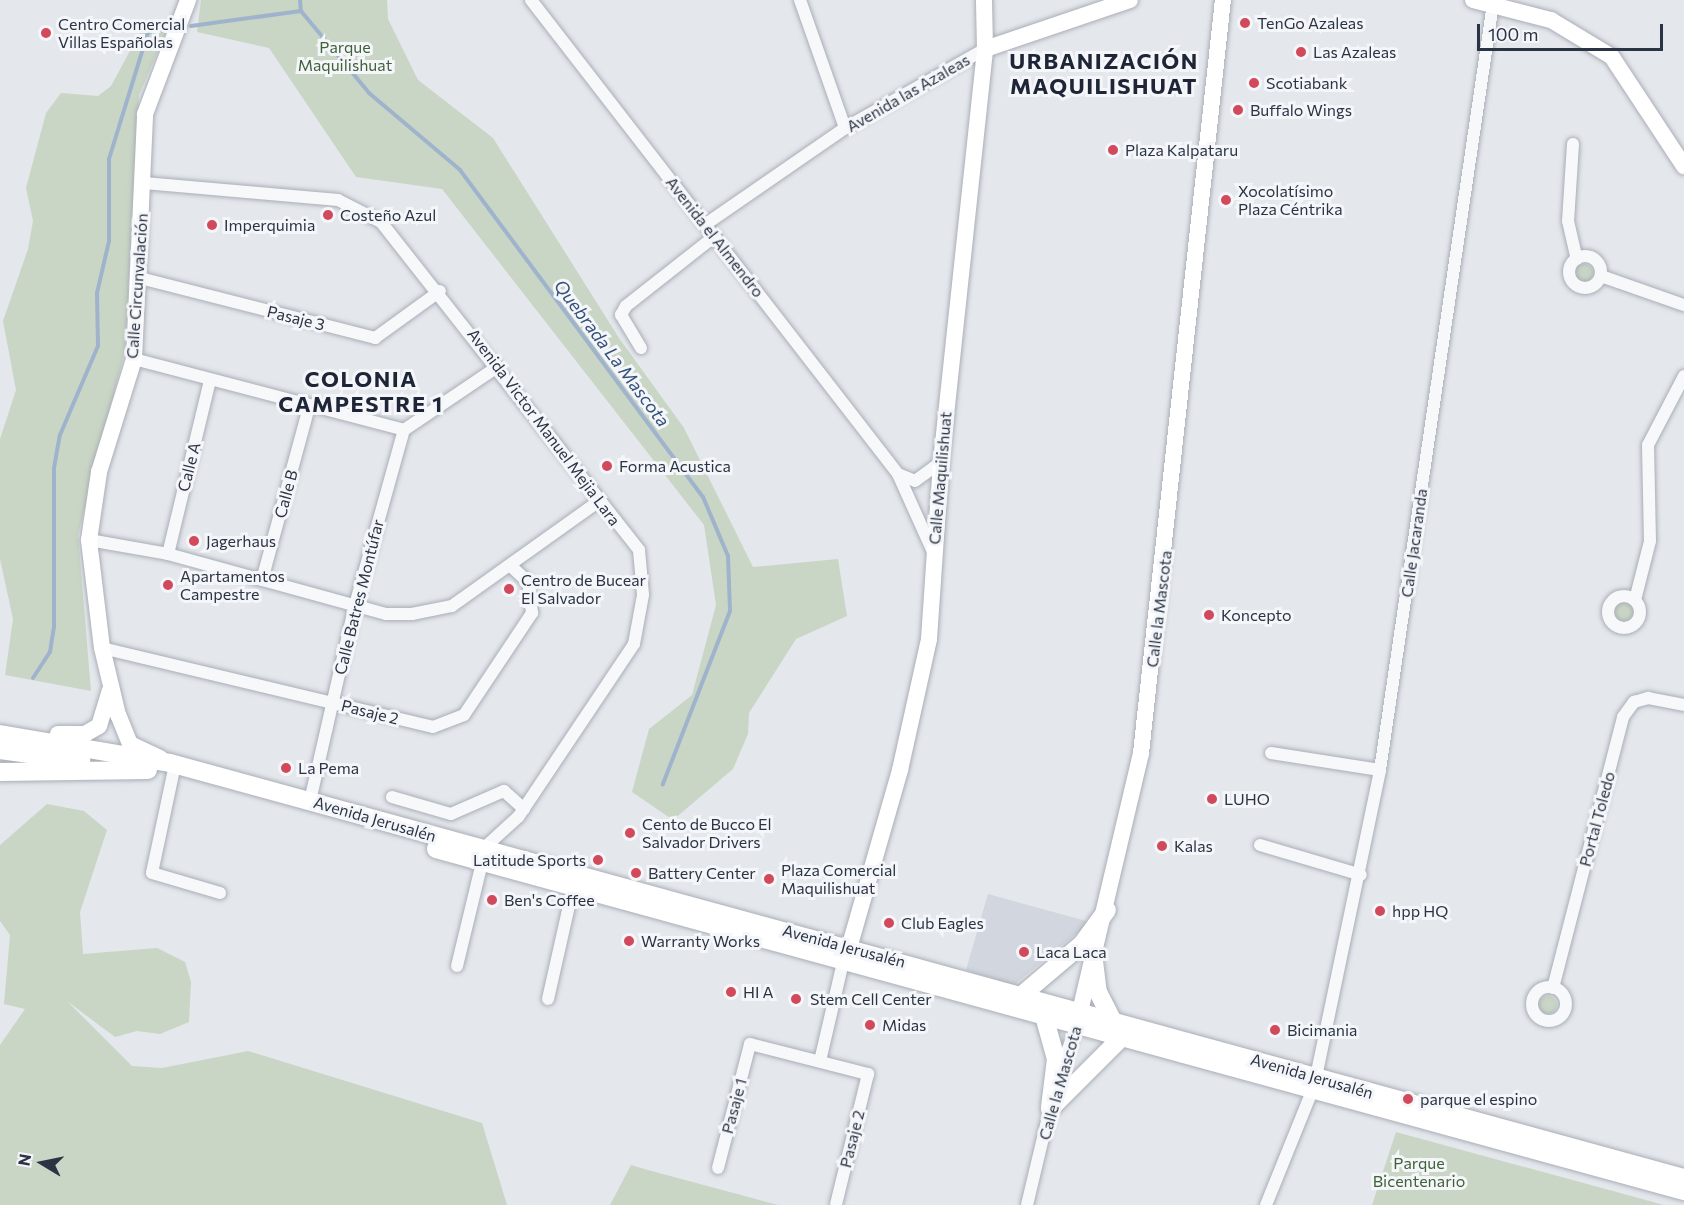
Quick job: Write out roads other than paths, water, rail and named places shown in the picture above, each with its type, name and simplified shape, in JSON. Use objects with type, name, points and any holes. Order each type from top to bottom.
[{"type":"main road","points":[[0,721],[58,734],[172,769]]},
{"type":"main road","name":"Avenida Jerusalén","points":[[0,734],[172,769],[310,801],[482,856],[573,888],[846,955],[1022,995],[1122,1037],[1684,1178]]},
{"type":"main road","name":"Avenida Jerusalén","points":[[0,750],[148,770],[172,769],[846,955],[1044,1016],[1112,1020],[1314,1084],[1684,1191]]},
{"type":"main road","points":[[0,772],[148,770]]},
{"type":"main road","points":[[1022,995],[1082,944],[1107,910]]},
{"type":"main road","points":[[1094,961],[1098,992],[1112,1020]]},
{"type":"main road","points":[[1044,1016],[1056,1059],[1050,1109]]},
{"type":"main road","points":[[1050,1109],[1122,1037]]},
{"type":"street","name":"Calle Circunvalación","points":[[172,769],[130,744],[102,648],[89,540],[99,472],[134,359],[140,278],[145,114],[188,0]]},
{"type":"street","name":"Avenida el Almendro","points":[[531,0],[898,474],[933,552]]},
{"type":"street","points":[[800,0],[845,128]]},
{"type":"street","name":"Calle Maquilishuat","points":[[820,1061],[846,955],[915,709],[929,639],[933,552],[941,462],[985,49],[984,0]]},
{"type":"street","name":"Avenida las Azaleas","points":[[706,224],[845,128],[985,49],[1130,0]]},
{"type":"street","name":"Calle la Mascota","points":[[1027,1205],[1050,1109],[1079,1018],[1107,910],[1149,697],[1223,0]]},
{"type":"street","points":[[1473,0],[1570,28],[1612,57],[1684,166]]},
{"type":"street","name":"Calle Jacaranda","points":[[1266,1205],[1314,1084],[1360,875],[1380,770],[1493,4]]},
{"type":"street","points":[[1573,144],[1568,221],[1576,258],[1569,270],[1574,285],[1590,288],[1601,276]]},
{"type":"street","name":"Avenida Victor Manuel Mejia Lara","points":[[144,183],[338,200],[381,222],[440,291],[599,501],[639,550],[640,622],[634,645],[524,809],[482,856]]},
{"type":"street","points":[[641,348],[621,315],[626,306],[715,236]]},
{"type":"street","points":[[1576,258],[1593,258],[1601,276],[1684,305]]},
{"type":"street","name":"Pasaje 3","points":[[140,278],[375,338],[440,291]]},
{"type":"street","points":[[134,359],[210,381],[404,430],[497,366]]},
{"type":"street","points":[[1635,600],[1650,541],[1645,460],[1684,376]]},
{"type":"street","name":"Calle A","points":[[168,554],[210,381]]},
{"type":"street","name":"Calle B","points":[[262,580],[309,407]]},
{"type":"street","name":"Calle Batres Montúfar","points":[[310,801],[355,605],[404,430]]},
{"type":"street","points":[[898,474],[915,481],[941,462]]},
{"type":"street","points":[[89,540],[168,554],[386,614],[434,612],[452,606],[512,567],[599,501]]},
{"type":"street","name":"Pasaje 2","points":[[102,648],[433,727],[464,715],[532,613],[528,582],[512,567]]},
{"type":"street","name":"Calle Circunvalación","points":[[58,734],[86,734],[99,726],[108,709],[111,682]]},
{"type":"street","name":"Portal Toledo","points":[[1553,988],[1623,717],[1634,702],[1648,698],[1684,705]]},
{"type":"street","points":[[1271,753],[1380,770]]},
{"type":"street","points":[[172,769],[152,873],[220,893]]},
{"type":"street","points":[[392,797],[451,814],[504,791],[524,809]]},
{"type":"street","points":[[1260,845],[1360,875]]},
{"type":"street","points":[[457,966],[482,856]]},
{"type":"street","points":[[548,999],[573,888]]},
{"type":"street","name":"Pasaje 1","points":[[718,1168],[750,1044],[820,1061]]},
{"type":"street","name":"Pasaje 2","points":[[820,1061],[868,1074],[836,1204]]},
{"type":"waterway","name":"Quebrada La Mascota","points":[[300,0],[301,11],[369,93],[460,170],[703,497],[728,556],[730,611],[663,784]]},
{"type":"waterway","points":[[191,26],[301,11]]},
{"type":"waterway","points":[[33,678],[50,652],[54,627],[54,468],[60,435],[98,346],[97,293],[109,241],[109,159],[148,32],[167,30]]},
{"type":"place","name":"TenGo Azaleas","points":[[1245,23]]},
{"type":"place","name":"Centro Comercial Villas Españolas","points":[[46,33]]},
{"type":"place","name":"Las Azaleas","points":[[1301,52]]},
{"type":"place","name":"Scotiabank","points":[[1254,83]]},
{"type":"place","name":"Buffalo Wings","points":[[1238,110]]},
{"type":"place","name":"Plaza Kalpataru","points":[[1113,150]]},
{"type":"place","name":"Xocolatísimo Plaza Céntrika","points":[[1226,200]]},
{"type":"place","name":"Costeño Azul","points":[[328,215]]},
{"type":"place","name":"Imperquimia","points":[[212,225]]},
{"type":"place","name":"Forma Acustica","points":[[607,466]]},
{"type":"place","name":"Jagerhaus","points":[[194,541]]},
{"type":"place","name":"Apartamentos Campestre","points":[[168,585]]},
{"type":"place","name":"Centro de Bucear El Salvador","points":[[509,589]]},
{"type":"place","name":"Koncepto","points":[[1209,615]]},
{"type":"place","name":"La Pema","points":[[286,768]]},
{"type":"place","name":"LUHO","points":[[1212,799]]},
{"type":"place","name":"Cento de Bucco El Salvador Drivers","points":[[630,833]]},
{"type":"place","name":"Kalas","points":[[1162,846]]},
{"type":"place","name":"Latitude Sports","points":[[598,860]]},
{"type":"place","name":"Battery Center","points":[[636,873]]},
{"type":"place","name":"Plaza Comercial Maquilishuat","points":[[769,879]]},
{"type":"place","name":"Ben's Coffee","points":[[492,900]]},
{"type":"place","name":"hpp HQ","points":[[1380,911]]},
{"type":"place","name":"Club Eagles","points":[[889,923]]},
{"type":"place","name":"Warranty Works","points":[[629,941]]},
{"type":"place","name":"Laca Laca","points":[[1024,952]]},
{"type":"place","name":"HI A","points":[[731,992]]},
{"type":"place","name":"Stem Cell Center","points":[[796,999]]},
{"type":"place","name":"Midas","points":[[870,1025]]},
{"type":"place","name":"Bicimania","points":[[1275,1030]]},
{"type":"place","name":"parque el espino","points":[[1408,1099]]},
{"type":"district","name":"URBANIZACIÓN MAQUILISHUAT","points":[[1104,72]]},
{"type":"district","name":"COLONIA CAMPESTRE 1","points":[[361,390]]},
{"type":"park label","name":"Parque Maquilishuat","points":[[345,56]]},
{"type":"park label","name":"Parque Bicentenario","points":[[1419,1172]]}]
